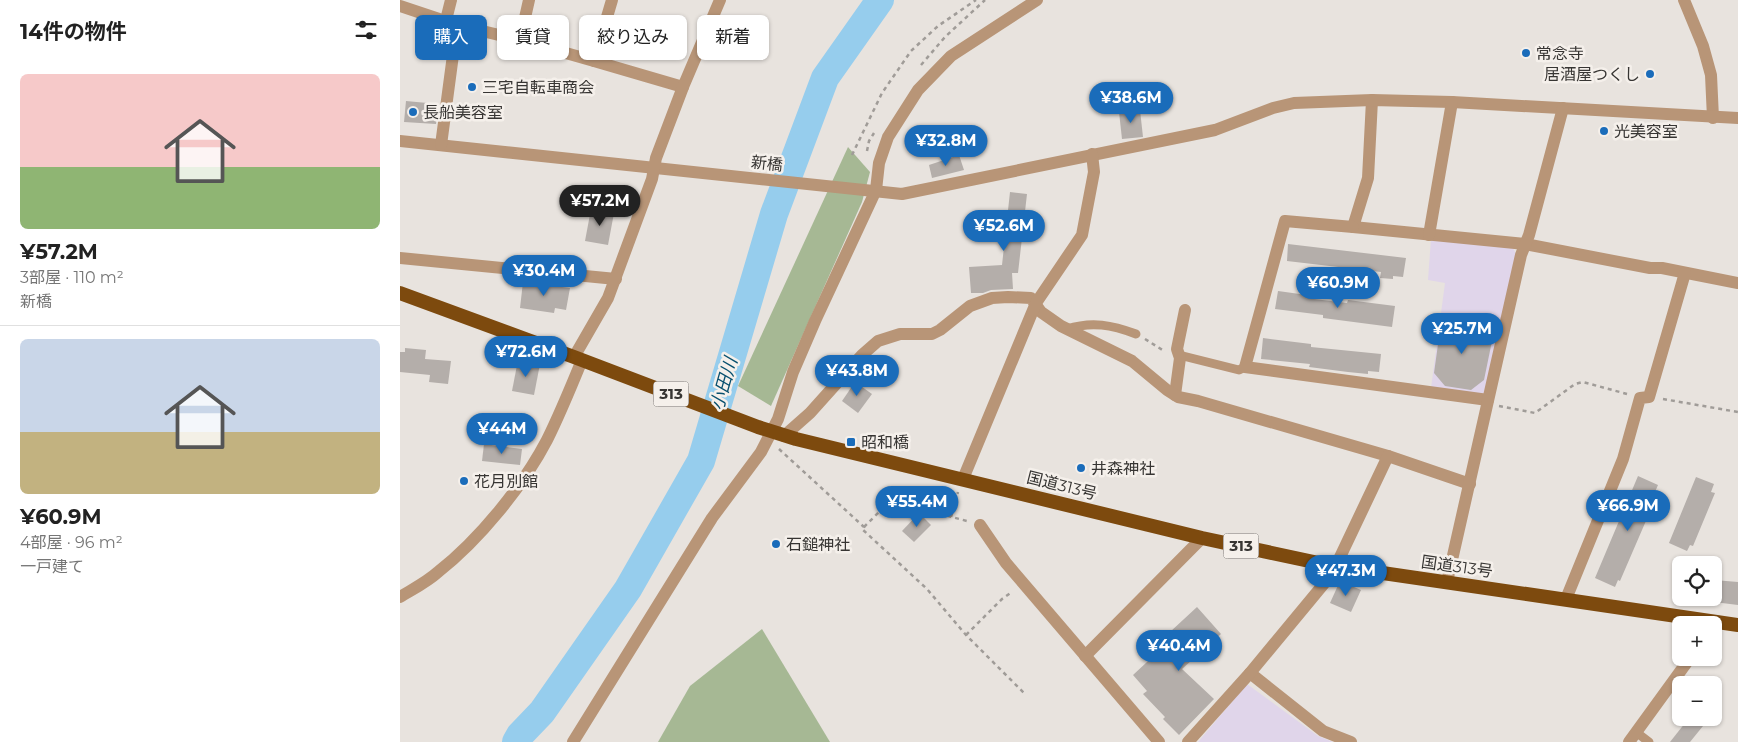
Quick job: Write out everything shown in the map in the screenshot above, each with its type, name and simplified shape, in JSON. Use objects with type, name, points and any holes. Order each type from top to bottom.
[{"type":"highway","name":"国道313号","points":[[400,293],[778,434],[1202,538],[1337,566],[1672,616]]},
{"type":"highway","name":"国道313号","points":[[1722,624],[1738,625]]},
{"type":"street","points":[[451,0],[452,15]]},
{"type":"street","points":[[526,15],[529,0]]},
{"type":"street","points":[[594,61],[612,0]]},
{"type":"street","points":[[400,597],[438,573],[469,544],[515,490],[546,442],[566,400],[616,279],[652,179],[659,168],[683,86],[720,0]]},
{"type":"street","points":[[778,434],[793,372],[871,190],[888,137],[918,90],[951,56],[1037,0]]},
{"type":"street","points":[[1684,0],[1703,46],[1711,75],[1713,118]]},
{"type":"street","points":[[400,6],[429,15]]},
{"type":"street","points":[[569,54],[683,86]]},
{"type":"street","points":[[442,145],[449,60]]},
{"type":"street","points":[[1353,226],[1368,178],[1372,100]]},
{"type":"street","name":"新橋","points":[[400,141],[902,194],[1215,130],[1273,108],[1294,103],[1372,100],[1452,102],[1738,118]]},
{"type":"street","points":[[1429,235],[1452,102]]},
{"type":"street","points":[[1448,582],[1491,403],[1521,256],[1529,235],[1563,108]]},
{"type":"street","points":[[963,479],[1036,303],[1082,235],[1094,172],[1092,154]]},
{"type":"street","points":[[1491,403],[1245,366],[1286,221],[1525,244],[1738,283]]},
{"type":"street","points":[[400,258],[616,279]]},
{"type":"street","points":[[1566,599],[1623,459],[1685,273]]},
{"type":"street","points":[[573,742],[712,518],[761,452],[778,434],[810,413],[862,355],[878,342],[900,334],[932,334],[940,330],[970,306],[992,298],[1031,298],[1041,312],[1067,329],[1132,361],[1178,397],[1198,401],[1388,456],[1470,484]]},
{"type":"street","points":[[1175,395],[1174,354],[1177,349],[1184,310]]},
{"type":"street","points":[[1188,742],[1250,674],[1337,566],[1388,456]]},
{"type":"street","points":[[980,525],[1006,563],[1159,742]]},
{"type":"street","points":[[1085,656],[1202,538]]},
{"type":"street","points":[[1632,737],[1684,666]]},
{"type":"street","points":[[1250,674],[1323,731],[1351,742]]},
{"type":"lane","points":[[1067,329],[1078,325],[1104,324],[1116,326],[1136,334]]},
{"type":"lane","points":[[1174,354],[1239,370],[1245,366]]},
{"type":"lane","points":[[1632,737],[1649,742]]},
{"type":"path","points":[[852,155],[882,93],[911,51],[938,26],[976,0]]},
{"type":"path","points":[[1136,334],[1174,354]]},
{"type":"path","points":[[1491,403],[1535,412],[1575,384],[1583,382],[1644,397],[1738,412]]},
{"type":"path","points":[[778,434],[780,451],[864,527],[862,529],[927,589],[966,635],[1026,695]]},
{"type":"path","points":[[951,517],[963,479]]},
{"type":"path","points":[[864,527],[890,501],[980,525]]},
{"type":"path","points":[[966,635],[1002,599],[1023,583]]},
{"type":"shaded area","points":[[1431,239],[1513,248],[1516,254],[1484,395],[1431,388],[1445,283],[1428,280]]},
{"type":"shaded area","points":[[1247,684],[1318,736],[1333,742],[1198,742]]},
{"type":"green space","points":[[848,147],[870,172],[862,202],[771,406],[738,386]]},
{"type":"green space","points":[[762,629],[830,742],[658,742],[690,686]]},
{"type":"building","points":[[406,101],[438,104],[436,124],[404,122]]},
{"type":"building","points":[[1140,110],[1143,137],[1122,139],[1119,112]]},
{"type":"building","points":[[959,155],[964,170],[932,178],[929,165]]},
{"type":"building","points":[[1010,192],[1027,194],[1018,273],[1012,273],[1013,289],[971,293],[969,267],[1002,265]]},
{"type":"building","points":[[591,209],[614,213],[608,245],[585,241]]},
{"type":"building","points":[[1288,244],[1406,258],[1403,277],[1393,276],[1393,279],[1380,278],[1381,272],[1287,261]]},
{"type":"building","points":[[523,282],[570,288],[566,310],[555,308],[554,313],[520,308]]},
{"type":"building","points":[[1278,291],[1314,296],[1314,299],[1347,303],[1348,300],[1395,306],[1392,327],[1323,318],[1323,315],[1275,309]]},
{"type":"building","points":[[1456,319],[1468,321],[1467,326],[1482,328],[1492,341],[1484,380],[1471,390],[1445,386],[1434,373],[1441,323],[1453,325]]},
{"type":"building","points":[[1263,338],[1311,344],[1311,347],[1381,354],[1379,372],[1368,371],[1368,374],[1348,372],[1309,367],[1310,364],[1261,359]]},
{"type":"building","points":[[405,348],[426,350],[425,359],[451,361],[448,384],[429,382],[430,375],[400,372],[400,352],[405,352]]},
{"type":"building","points":[[518,360],[540,364],[534,395],[512,391]]},
{"type":"building","points":[[855,382],[872,394],[858,413],[842,401]]},
{"type":"building","points":[[484,444],[522,449],[520,465],[482,461]]},
{"type":"building","points":[[1638,476],[1658,485],[1655,492],[1658,493],[1620,581],[1618,580],[1615,587],[1595,578]]},
{"type":"building","points":[[1696,477],[1714,484],[1711,492],[1715,493],[1693,546],[1690,545],[1687,551],[1669,543]]},
{"type":"building","points":[[919,513],[931,525],[914,542],[902,531]]},
{"type":"building","points":[[1340,581],[1361,590],[1351,612],[1330,603]]},
{"type":"building","points":[[1722,581],[1738,582],[1738,605],[1722,603]]},
{"type":"building","points":[[1197,607],[1221,634],[1182,669],[1214,699],[1179,735],[1143,694],[1147,691],[1133,675],[1161,649],[1157,644]]},
{"type":"building","points":[[1683,726],[1703,726],[1690,742],[1670,742]]},
{"type":"waterway","name":"小田川","points":[[516,742],[520,735],[542,712],[628,589],[701,461],[774,214],[825,78],[880,0]]},
{"type":"place","name":"常念寺","points":[[1526,53]]},
{"type":"place","name":"居酒屋つくし","points":[[1650,74]]},
{"type":"place","name":"三宅自転車商会","points":[[472,87]]},
{"type":"place","name":"長船美容室","points":[[413,112]]},
{"type":"place","name":"光美容室","points":[[1604,131]]},
{"type":"place","name":"昭和橋","points":[[851,442]]},
{"type":"place","name":"井森神社","points":[[1081,468]]},
{"type":"place","name":"花月別館","points":[[464,481]]},
{"type":"place","name":"石鎚神社","points":[[776,544]]}]
